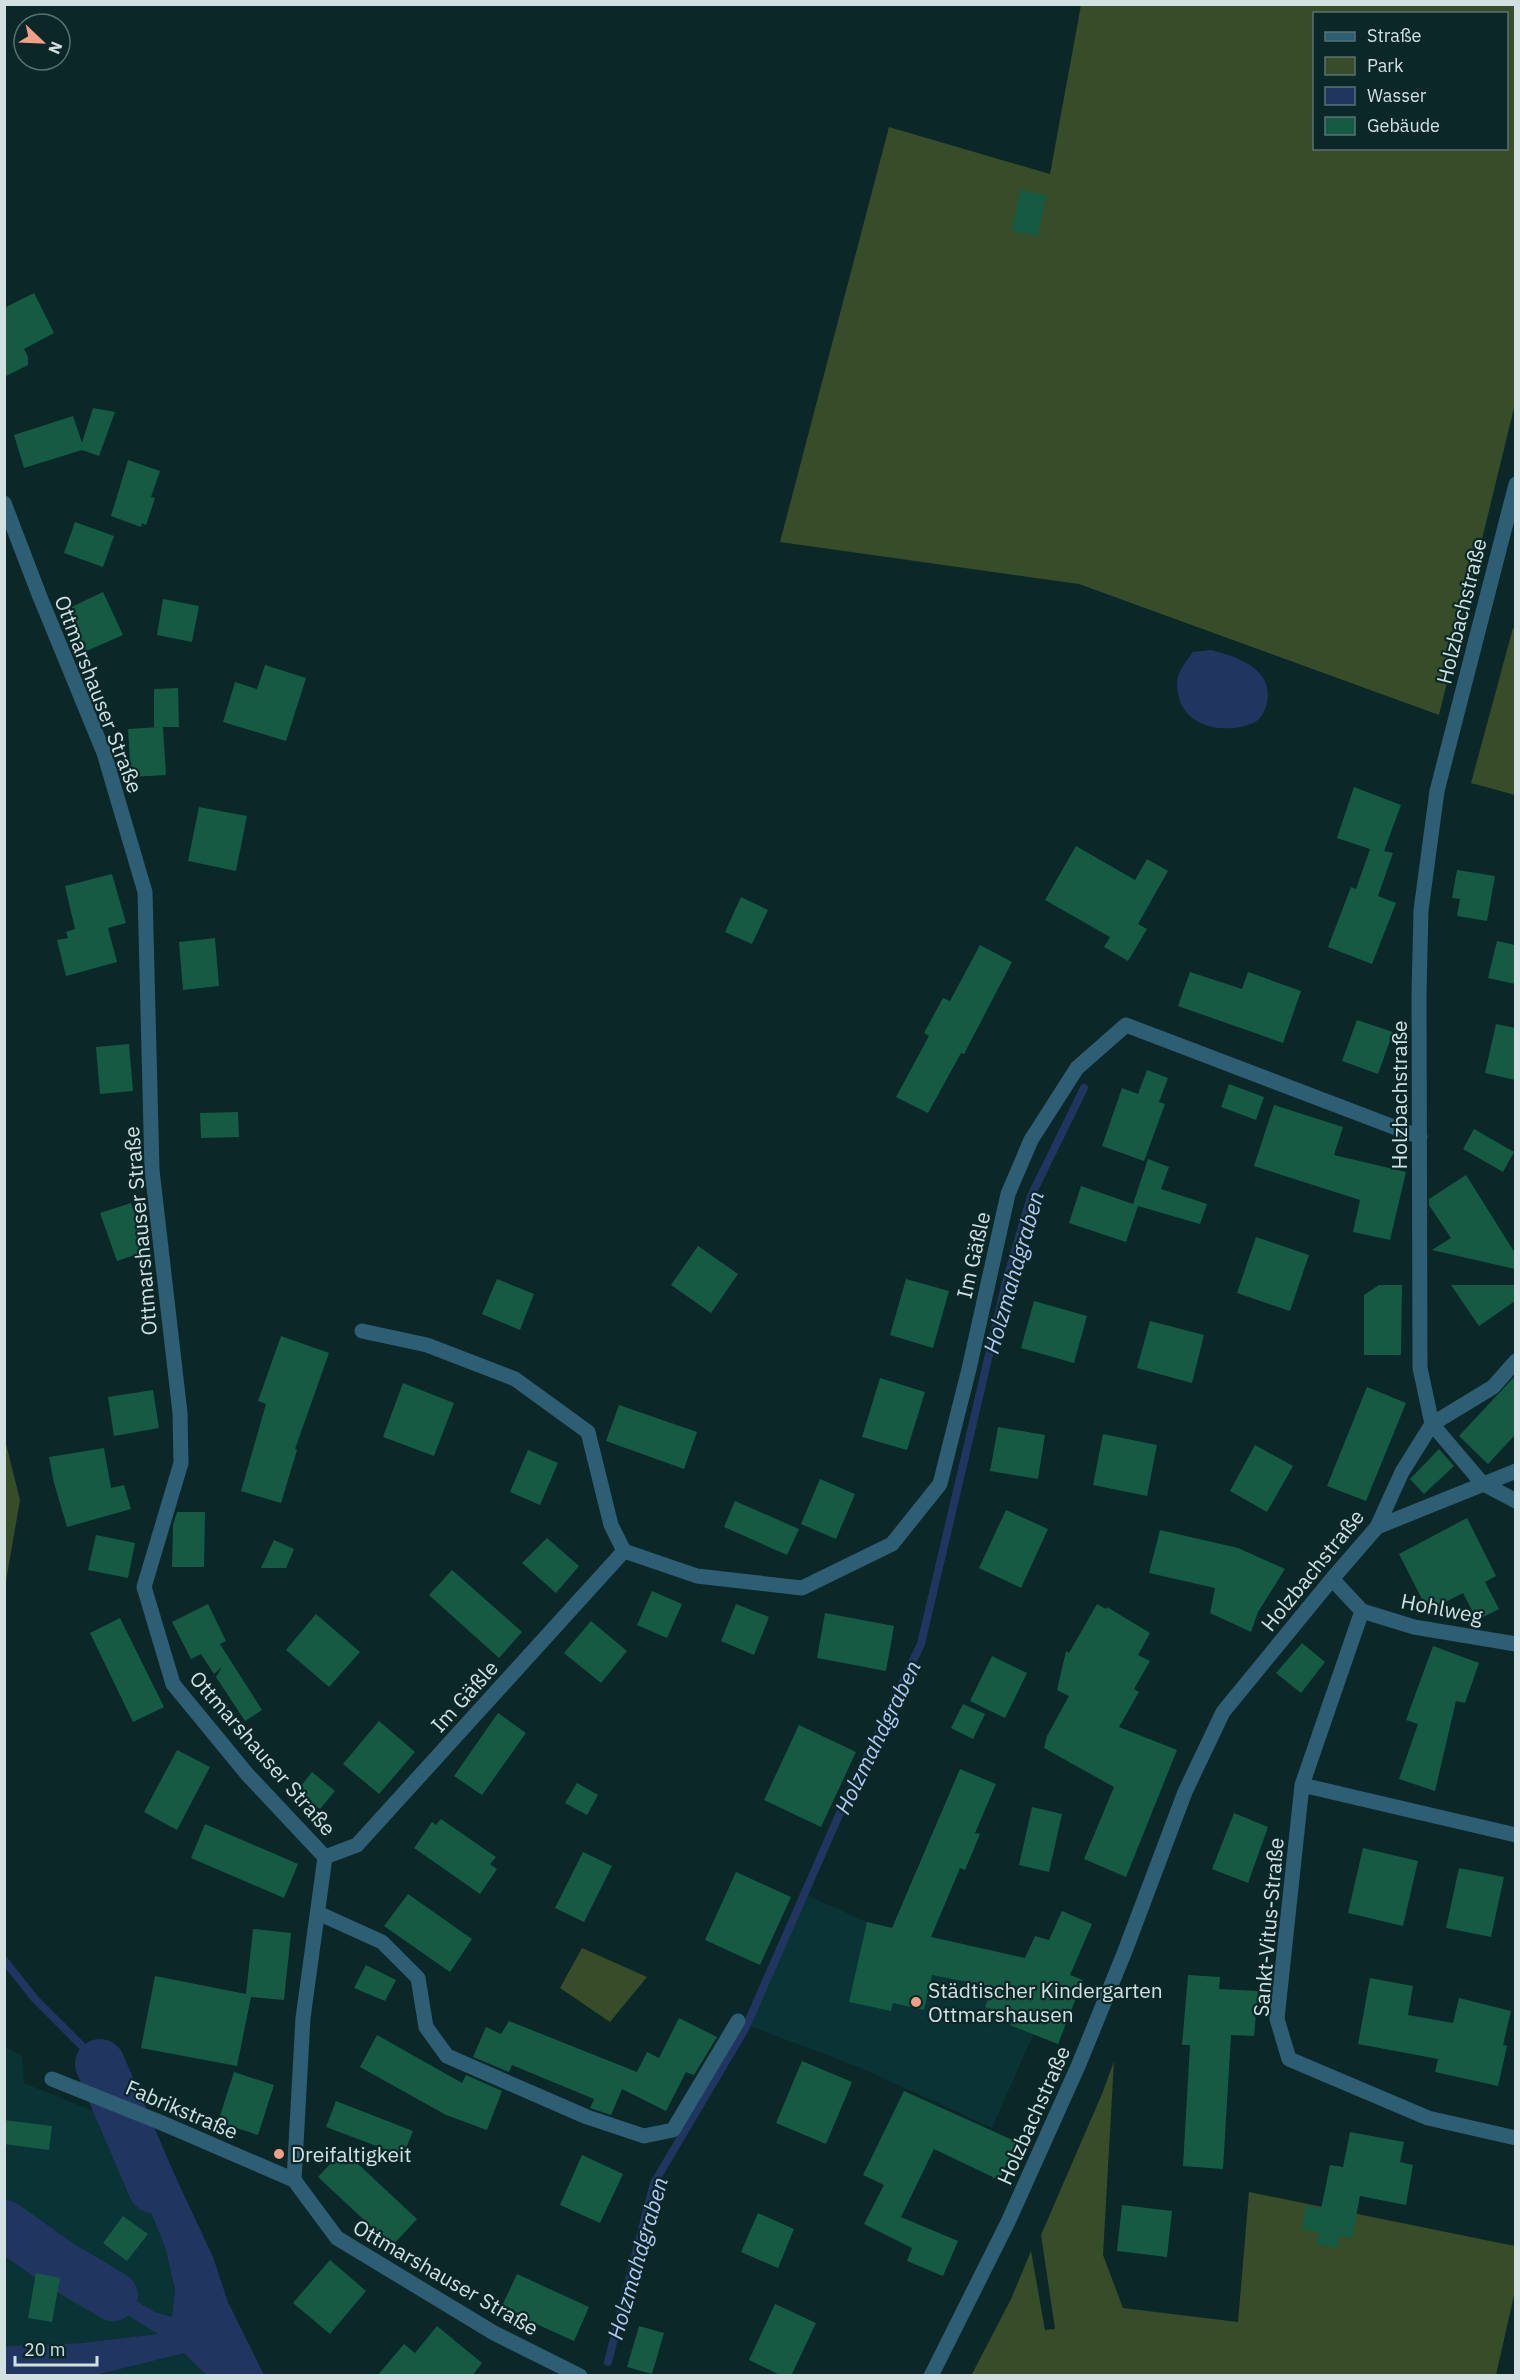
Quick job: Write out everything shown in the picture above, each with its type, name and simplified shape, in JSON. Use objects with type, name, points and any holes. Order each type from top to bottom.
[{"type":"street","name":"Holzbachstraße","points":[[931,2376],[1008,2222],[1079,2064],[1125,1951],[1185,1792],[1223,1712],[1377,1527],[1402,1472],[1432,1424],[1420,1368],[1419,993],[1421,910],[1437,791],[1515,484]]},
{"type":"street","name":"Ottmarshauser Straße","points":[[4,503],[104,753],[145,892],[152,1170],[180,1413],[181,1463],[144,1587],[173,1684],[247,1773],[325,1857],[303,2018],[294,2180],[337,2238],[494,2333],[580,2376]]},
{"type":"street","name":"Im Gäßle","points":[[325,1857],[357,1845],[624,1551],[697,1576],[802,1588],[892,1544],[940,1484],[969,1369],[1008,1194],[1031,1140],[1077,1068],[1126,1025],[1420,1137]]},
{"type":"street","points":[[362,1331],[427,1345],[515,1379],[588,1432],[611,1525],[624,1551]]},
{"type":"street","points":[[1515,1361],[1493,1387],[1432,1424],[1482,1483],[1515,1501]]},
{"type":"street","points":[[1377,1527],[1515,1471]]},
{"type":"street","points":[[1332,1579],[1362,1611]]},
{"type":"street","name":"Hohlweg","points":[[1362,1611],[1414,1627],[1512,1643]]},
{"type":"street","name":"Sankt-Vitus-Straße","points":[[1362,1611],[1302,1785],[1277,2019],[1289,2059],[1428,2118],[1515,2138]]},
{"type":"street","points":[[1302,1785],[1515,1835]]},
{"type":"street","points":[[318,1913],[382,1942],[418,1978],[426,2026],[447,2056],[587,2117],[644,2136],[673,2130],[738,2021]]},
{"type":"street","name":"Fabrikstraße","points":[[52,2079],[294,2180]]},
{"type":"shaded area","name":"Städtischer Kindergarten Ottmarshausen","points":[[804,1894],[867,1922],[1003,1953],[1001,1963],[1036,1962],[1083,1980],[1058,2044],[1033,2035],[992,2128],[861,2068],[747,2025]]},
{"type":"shaded area","points":[[4,2046],[22,2056],[24,2083],[113,2119],[165,2247],[175,2289],[172,2317],[155,2312],[59,2255],[51,2268],[159,2334],[81,2343],[5,2346]]},
{"type":"shaded area","points":[[184,2353],[206,2375],[96,2376],[133,2365]]},
{"type":"green space","points":[[1081,5],[1515,5],[1515,404],[1439,715],[1079,584],[780,542],[889,127],[1050,174]]},
{"type":"green space","points":[[1513,628],[1516,628],[1515,795],[1471,783]]},
{"type":"green space","points":[[4,1436],[20,1500],[5,1587],[4,1587]]},
{"type":"green space","points":[[582,1948],[647,1977],[610,2022],[560,1988]]},
{"type":"green space","points":[[1114,2061],[1103,2255],[1123,2308],[1238,2322],[1249,2192],[1515,2246],[1515,2291],[1496,2375],[971,2376],[1011,2299],[1031,2251],[1045,2330],[1055,2329],[1041,2235]]},
{"type":"water","points":[[1211,650],[1232,656],[1252,666],[1265,681],[1268,691],[1267,703],[1261,716],[1255,722],[1235,728],[1212,727],[1202,724],[1185,711],[1177,687],[1181,670],[1193,652]]},
{"type":"water","points":[[113,2119],[157,2137],[213,2257],[228,2302],[264,2375],[206,2375],[184,2353],[96,2375],[5,2375],[5,2346],[81,2343],[158,2334],[51,2268],[59,2255],[155,2312],[172,2317],[175,2289],[165,2247]]},
{"type":"building","points":[[1020,190],[1046,195],[1038,236],[1012,231]]},
{"type":"building","points":[[34,293],[54,333],[24,349],[28,357],[28,365],[4,377],[4,308]]},
{"type":"building","points":[[93,408],[115,412],[99,456],[82,450],[24,468],[14,435],[73,416],[82,443]]},
{"type":"building","points":[[128,460],[160,471],[151,497],[155,498],[146,525],[142,523],[141,527],[111,516]]},
{"type":"building","points":[[75,522],[114,536],[103,567],[64,553]]},
{"type":"building","points":[[103,592],[123,635],[82,653],[63,611]]},
{"type":"building","points":[[163,599],[199,606],[192,642],[157,635]]},
{"type":"building","points":[[265,665],[306,678],[286,741],[223,722],[235,682],[257,689]]},
{"type":"building","points":[[178,688],[179,727],[163,727],[166,775],[131,777],[128,729],[160,727],[154,727],[154,689]]},
{"type":"building","points":[[1354,787],[1401,805],[1384,851],[1393,853],[1378,896],[1396,903],[1372,964],[1328,947],[1351,887],[1356,889],[1370,849],[1337,838]]},
{"type":"building","points":[[199,807],[247,816],[236,871],[188,861]]},
{"type":"building","points":[[1076,846],[1135,880],[1147,859],[1168,871],[1138,924],[1147,929],[1128,961],[1104,947],[1110,937],[1045,900]]},
{"type":"building","points":[[1457,870],[1495,876],[1487,921],[1457,916],[1460,899],[1452,898]]},
{"type":"building","points":[[112,874],[126,923],[108,928],[117,962],[66,976],[57,940],[68,938],[66,932],[75,929],[65,886]]},
{"type":"building","points":[[741,897],[768,910],[752,944],[725,932]]},
{"type":"building","points":[[215,938],[219,986],[183,990],[179,942]]},
{"type":"building","points":[[1497,941],[1515,945],[1515,984],[1488,978]]},
{"type":"building","points":[[980,945],[1012,962],[964,1054],[961,1053],[928,1113],[896,1097],[929,1036],[924,1033],[943,998],[950,1001]]},
{"type":"building","points":[[1190,972],[1242,989],[1248,972],[1301,991],[1283,1043],[1178,1006]]},
{"type":"building","points":[[1357,1020],[1393,1032],[1378,1074],[1342,1061]]},
{"type":"building","points":[[1496,1024],[1515,1028],[1515,1080],[1485,1073]]},
{"type":"building","points":[[129,1044],[133,1091],[100,1094],[96,1047]]},
{"type":"building","points":[[1147,1070],[1168,1078],[1159,1102],[1165,1104],[1144,1161],[1102,1146],[1122,1088],[1138,1094]]},
{"type":"building","points":[[1229,1084],[1264,1097],[1256,1120],[1221,1107]]},
{"type":"building","points":[[1274,1105],[1343,1127],[1334,1155],[1406,1172],[1390,1240],[1353,1232],[1360,1200],[1254,1166]]},
{"type":"building","points":[[238,1112],[239,1137],[201,1138],[200,1113]]},
{"type":"building","points":[[1474,1129],[1514,1152],[1503,1172],[1463,1149]]},
{"type":"building","points":[[1148,1159],[1169,1167],[1161,1189],[1207,1204],[1200,1224],[1138,1206],[1126,1242],[1069,1223],[1081,1186],[1133,1204]]},
{"type":"building","points":[[1466,1175],[1515,1253],[1515,1269],[1432,1250],[1451,1238],[1429,1205],[1429,1199]]},
{"type":"building","points":[[131,1203],[147,1251],[117,1261],[100,1213]]},
{"type":"building","points":[[1256,1237],[1309,1255],[1290,1311],[1237,1293]]},
{"type":"building","points":[[698,1246],[738,1274],[711,1313],[671,1285]]},
{"type":"building","points":[[497,1279],[534,1294],[520,1330],[482,1314]]},
{"type":"building","points":[[906,1279],[949,1291],[933,1348],[890,1335]]},
{"type":"building","points":[[1379,1285],[1402,1285],[1401,1355],[1364,1355],[1364,1295]]},
{"type":"building","points":[[1451,1285],[1515,1285],[1515,1301],[1479,1326]]},
{"type":"building","points":[[1034,1301],[1087,1316],[1074,1363],[1021,1348]]},
{"type":"building","points":[[1150,1321],[1204,1335],[1192,1383],[1137,1368]]},
{"type":"building","points":[[281,1336],[329,1353],[295,1449],[297,1450],[281,1503],[241,1491],[266,1404],[258,1401]]},
{"type":"building","points":[[1515,1376],[1515,1435],[1488,1464],[1459,1436]]},
{"type":"building","points":[[880,1378],[925,1392],[907,1450],[862,1437]]},
{"type":"building","points":[[403,1383],[454,1403],[434,1456],[383,1437]]},
{"type":"building","points":[[1367,1387],[1406,1403],[1366,1501],[1327,1486]]},
{"type":"building","points":[[153,1390],[159,1428],[114,1436],[108,1397]]},
{"type":"building","points":[[619,1405],[697,1432],[684,1469],[606,1441]]},
{"type":"building","points":[[998,1427],[1045,1435],[1038,1479],[990,1471]]},
{"type":"building","points":[[1103,1434],[1157,1445],[1147,1496],[1093,1485]]},
{"type":"building","points":[[1255,1445],[1293,1466],[1267,1512],[1230,1491]]},
{"type":"building","points":[[104,1448],[111,1488],[124,1485],[131,1509],[67,1527],[49,1457]]},
{"type":"building","points":[[1439,1449],[1454,1466],[1424,1494],[1410,1479]]},
{"type":"building","points":[[528,1450],[558,1463],[540,1505],[510,1492]]},
{"type":"building","points":[[820,1479],[855,1494],[836,1539],[801,1524]]},
{"type":"building","points":[[735,1501],[799,1529],[787,1555],[724,1527]]},
{"type":"building","points":[[1006,1510],[1048,1529],[1021,1588],[979,1568]]},
{"type":"building","points":[[177,1512],[205,1512],[204,1567],[172,1567],[173,1525]]},
{"type":"building","points":[[1467,1518],[1496,1576],[1485,1582],[1499,1609],[1477,1620],[1463,1593],[1428,1611],[1399,1554]]},
{"type":"building","points":[[1160,1530],[1238,1548],[1285,1569],[1258,1612],[1251,1632],[1210,1613],[1215,1588],[1149,1573]]},
{"type":"building","points":[[96,1535],[135,1543],[128,1578],[88,1570]]},
{"type":"building","points":[[547,1538],[579,1566],[556,1593],[522,1563]]},
{"type":"building","points":[[274,1540],[294,1549],[286,1568],[261,1568]]},
{"type":"building","points":[[452,1570],[522,1632],[499,1658],[429,1595]]},
{"type":"building","points":[[652,1591],[682,1604],[667,1638],[637,1625]]},
{"type":"building","points":[[208,1604],[226,1641],[220,1644],[262,1710],[245,1721],[216,1677],[222,1667],[214,1674],[201,1654],[191,1659],[172,1622]]},
{"type":"building","points":[[736,1604],[769,1617],[754,1655],[721,1641]]},
{"type":"building","points":[[1097,1604],[1106,1609],[1107,1607],[1150,1633],[1138,1655],[1150,1661],[1134,1689],[1139,1692],[1119,1727],[1177,1750],[1126,1877],[1084,1859],[1114,1787],[1044,1748],[1047,1736],[1069,1696],[1057,1690],[1066,1651],[1069,1653]]},
{"type":"building","points":[[825,1613],[894,1626],[886,1671],[817,1658]]},
{"type":"building","points":[[316,1614],[360,1652],[329,1687],[286,1650]]},
{"type":"building","points":[[120,1618],[164,1707],[133,1722],[90,1633]]},
{"type":"building","points":[[591,1621],[627,1651],[601,1683],[564,1653]]},
{"type":"building","points":[[1302,1643],[1325,1662],[1301,1693],[1276,1673]]},
{"type":"building","points":[[1433,1646],[1479,1663],[1465,1703],[1456,1701],[1435,1791],[1399,1779],[1418,1724],[1406,1720]]},
{"type":"building","points":[[992,1656],[1027,1673],[1005,1718],[970,1701]]},
{"type":"building","points":[[963,1704],[985,1714],[973,1739],[951,1728]]},
{"type":"building","points":[[498,1713],[526,1733],[482,1795],[454,1776]]},
{"type":"building","points":[[379,1721],[415,1752],[379,1794],[343,1764]]},
{"type":"building","points":[[799,1725],[856,1752],[821,1827],[764,1800]]},
{"type":"building","points":[[177,1750],[210,1767],[177,1830],[144,1812]]},
{"type":"building","points":[[960,1769],[996,1784],[975,1833],[980,1834],[965,1870],[960,1868],[931,1937],[1025,1958],[1035,1936],[1049,1940],[1062,1911],[1092,1924],[1070,1975],[1083,1980],[1058,2044],[1010,2025],[1013,2018],[985,2007],[993,1987],[932,1975],[924,2010],[893,2003],[891,2011],[849,2002],[867,1922],[892,1928]]},
{"type":"building","points":[[312,1772],[335,1791],[320,1809],[298,1790]]},
{"type":"building","points":[[577,1783],[598,1795],[587,1815],[565,1803]]},
{"type":"building","points":[[1032,1807],[1062,1814],[1049,1872],[1019,1865]]},
{"type":"building","points":[[1234,1813],[1268,1827],[1248,1883],[1212,1869]]},
{"type":"building","points":[[441,1819],[496,1857],[490,1864],[497,1869],[480,1894],[414,1848],[432,1822],[436,1825]]},
{"type":"building","points":[[205,1824],[298,1864],[284,1898],[191,1858]]},
{"type":"building","points":[[1363,1848],[1418,1861],[1403,1926],[1348,1913]]},
{"type":"building","points":[[583,1852],[612,1866],[584,1922],[555,1908]]},
{"type":"building","points":[[1459,1868],[1504,1877],[1491,1937],[1446,1928]]},
{"type":"building","points":[[736,1872],[791,1897],[760,1965],[705,1940]]},
{"type":"building","points":[[408,1894],[472,1939],[450,1972],[384,1926]]},
{"type":"building","points":[[253,1929],[291,1933],[284,2000],[251,1997],[237,2066],[141,2048],[155,1976],[246,1994]]},
{"type":"building","points":[[366,1965],[396,1980],[385,2001],[354,1988]]},
{"type":"building","points":[[1188,1975],[1220,1977],[1219,1989],[1258,1991],[1254,2036],[1231,2035],[1223,2169],[1183,2166],[1190,2045],[1182,2045]]},
{"type":"building","points":[[1370,1978],[1413,1986],[1408,2015],[1453,2023],[1459,1998],[1511,2011],[1503,2045],[1507,2046],[1498,2086],[1435,2072],[1438,2059],[1358,2044]]},
{"type":"building","points":[[679,2018],[717,2037],[694,2075],[686,2072],[666,2111],[622,2089],[611,2115],[590,2108],[594,2099],[512,2065],[509,2072],[473,2057],[486,2027],[501,2034],[509,2021],[637,2072],[647,2052],[659,2058]]},
{"type":"building","points":[[377,2035],[462,2083],[466,2075],[502,2091],[487,2130],[446,2115],[360,2067]]},
{"type":"building","points":[[802,2061],[852,2082],[826,2144],[776,2123]]},
{"type":"building","points":[[234,2072],[274,2085],[258,2135],[218,2122]]},
{"type":"building","points":[[904,2091],[1017,2142],[999,2180],[934,2149],[901,2217],[958,2241],[943,2276],[907,2261],[912,2248],[864,2224],[884,2185],[863,2175]]},
{"type":"building","points":[[336,2101],[413,2131],[403,2156],[326,2127]]},
{"type":"building","points":[[4,2120],[52,2126],[49,2150],[4,2144]]},
{"type":"building","points":[[1350,2132],[1404,2142],[1400,2162],[1413,2165],[1406,2205],[1360,2196],[1352,2238],[1339,2236],[1337,2248],[1316,2244],[1319,2232],[1302,2229],[1306,2206],[1321,2209],[1330,2165],[1343,2167]]},
{"type":"building","points":[[343,2150],[417,2219],[392,2246],[318,2177]]},
{"type":"building","points":[[582,2155],[623,2174],[600,2223],[560,2205]]},
{"type":"building","points":[[1122,2205],[1172,2211],[1167,2257],[1117,2251]]},
{"type":"building","points":[[758,2213],[794,2229],[778,2268],[741,2252]]},
{"type":"building","points":[[123,2216],[148,2234],[127,2261],[103,2243]]},
{"type":"building","points":[[330,2260],[366,2291],[330,2334],[293,2303]]},
{"type":"building","points":[[36,2273],[60,2278],[52,2322],[28,2318]]},
{"type":"building","points":[[517,2274],[589,2307],[574,2341],[501,2308]]},
{"type":"building","points":[[775,2304],[816,2323],[791,2376],[782,2376],[749,2360]]},
{"type":"building","points":[[437,2326],[482,2363],[472,2376],[377,2376],[404,2344],[415,2353]]},
{"type":"building","points":[[639,2326],[664,2333],[652,2374],[627,2367]]},
{"type":"waterway","name":"Holzmahdgraben","points":[[608,2362],[654,2183],[745,2029],[839,1815],[921,1644],[1006,1282],[1031,1196],[1084,1088]]},
{"type":"waterway","points":[[4,1960],[35,1999],[100,2064]]},
{"type":"waterway","points":[[100,2064],[153,2188]]},
{"type":"waterway","points":[[4,2225],[59,2264],[113,2296]]},
{"type":"place","name":"Städtischer Kindergarten Ottmarshausen","points":[[916,2002]]},
{"type":"place","name":"Dreifaltigkeit","points":[[279,2154]]}]
